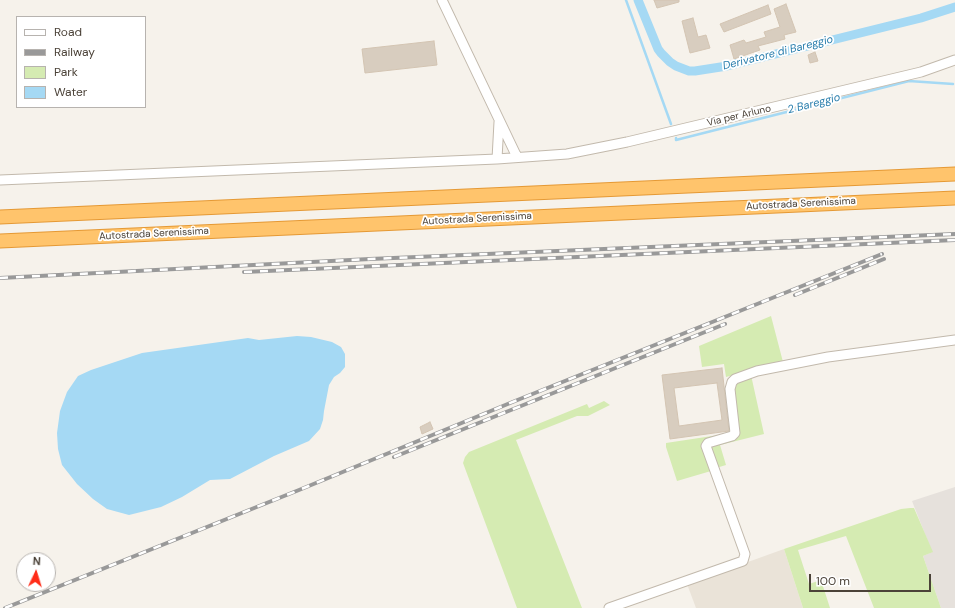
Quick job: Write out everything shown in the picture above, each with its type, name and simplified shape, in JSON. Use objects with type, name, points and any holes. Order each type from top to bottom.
[{"type":"highway","points":[[0,217],[955,174]]},
{"type":"highway","name":"Autostrada Serenissima","points":[[0,241],[955,198]]},
{"type":"street","points":[[442,0],[518,157]]},
{"type":"street","name":"Via per Arluno","points":[[0,180],[497,159],[567,154],[626,142],[921,72],[955,60]]},
{"type":"street","points":[[497,159],[500,121]]},
{"type":"street","points":[[609,608],[743,561],[745,554],[706,446],[708,443],[732,436],[735,433],[730,389],[732,382],[735,379],[757,371],[828,356],[955,340]]},
{"type":"shaded area","points":[[955,487],[955,608],[941,608],[923,556],[932,552],[912,501]]},
{"type":"shaded area","points":[[784,549],[803,608],[696,608],[687,584]]},
{"type":"green space","points":[[771,316],[783,362],[726,377],[724,364],[702,367],[699,346]]},
{"type":"green space","points":[[751,375],[764,434],[720,445],[726,465],[716,468],[710,445],[739,437],[732,385]]},
{"type":"green space","points":[[604,401],[610,405],[588,416],[577,416],[516,440],[582,608],[517,608],[463,463],[465,457],[469,452],[587,404],[589,408]]},
{"type":"green space","points":[[732,433],[730,435],[701,443],[711,471],[677,481],[666,443]]},
{"type":"green space","points":[[914,508],[933,552],[923,556],[941,608],[874,608],[846,536],[798,550],[809,584],[821,580],[830,608],[803,608],[784,549],[901,509]]},
{"type":"water","points":[[297,336],[311,337],[332,342],[341,347],[345,354],[345,367],[334,377],[329,385],[320,429],[309,441],[274,456],[230,479],[210,480],[182,497],[161,507],[129,515],[107,509],[93,499],[77,484],[62,465],[58,449],[57,433],[60,411],[67,392],[78,376],[91,370],[142,353],[248,338],[259,340]]},
{"type":"building","points":[[654,0],[679,0],[679,2],[657,8]]},
{"type":"building","points":[[786,4],[796,32],[784,35],[785,39],[758,46],[760,50],[734,59],[730,45],[744,40],[746,43],[766,37],[764,32],[780,27],[774,9]]},
{"type":"building","points":[[768,5],[771,14],[724,32],[720,24]]},
{"type":"building","points":[[693,18],[698,37],[706,35],[710,48],[690,53],[682,21]]},
{"type":"building","points":[[434,41],[437,65],[365,73],[362,49]]},
{"type":"building","points":[[815,52],[818,61],[810,63],[808,55]]},
{"type":"building","points":[[722,368],[729,431],[670,439],[662,375]],"holes":[[[717,383],[722,420],[679,426],[674,388]]]},
{"type":"building","points":[[430,422],[433,429],[422,434],[420,427]]},
{"type":"waterway","name":"2 Bareggio","points":[[626,0],[671,124]]},
{"type":"waterway","name":"Derivatore di Bareggio","points":[[638,0],[658,49],[670,62],[689,71],[727,66],[921,18],[955,7]]},
{"type":"waterway","name":"2 Bareggio","points":[[676,138],[676,140],[909,81],[953,84]]},
{"type":"railway","points":[[0,278],[370,259],[955,234]]},
{"type":"railway","points":[[244,272],[955,240]]},
{"type":"railway","points":[[5,608],[882,254]]},
{"type":"railway","points":[[795,295],[884,259]]},
{"type":"railway","points":[[394,457],[725,324]]}]
